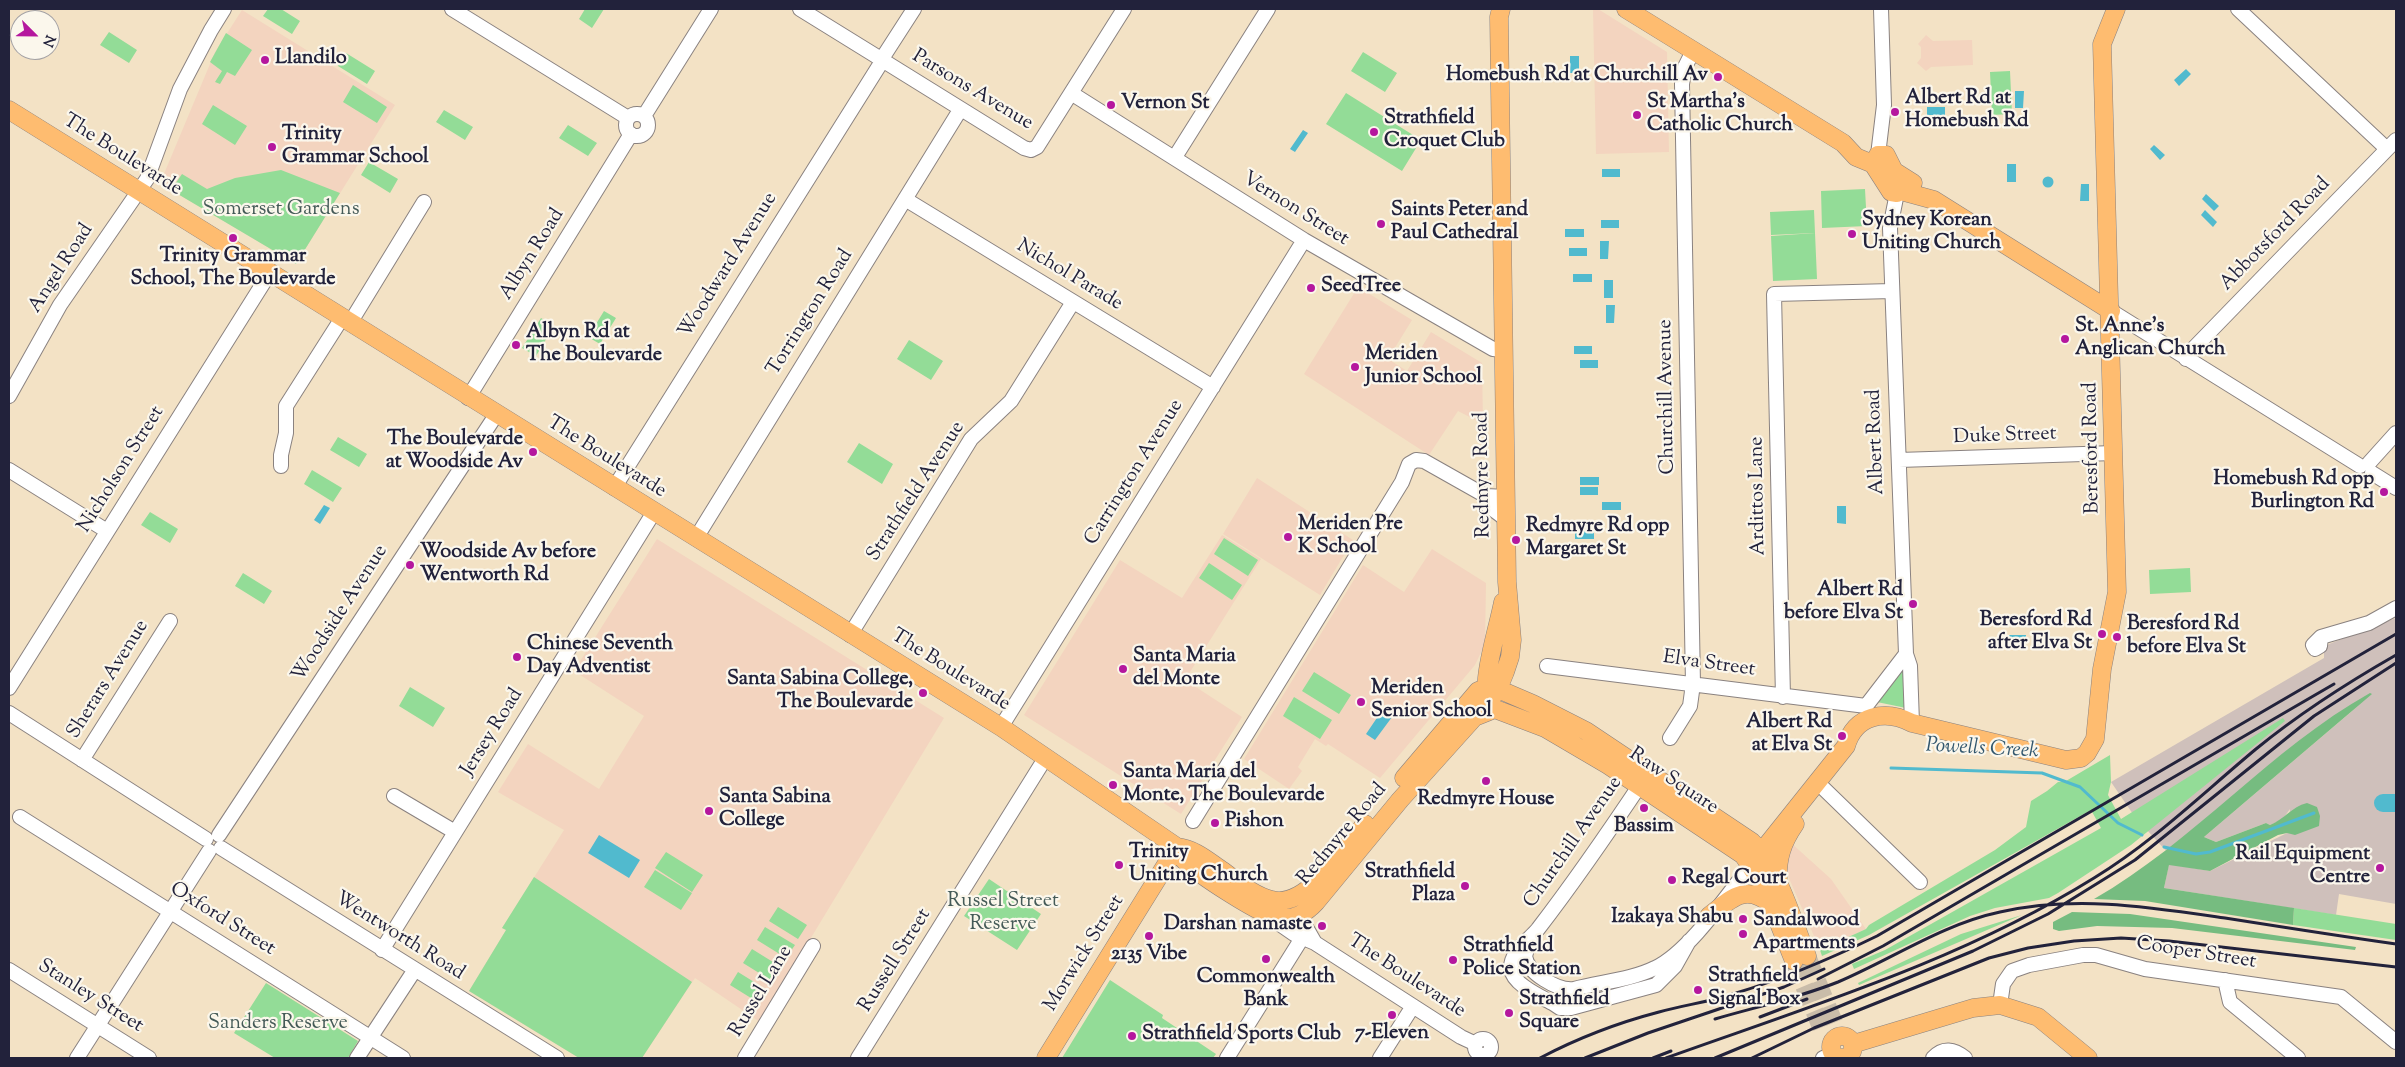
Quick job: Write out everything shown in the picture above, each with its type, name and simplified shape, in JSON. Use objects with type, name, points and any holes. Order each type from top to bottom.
[{"type":"main road","points":[[1626,9],[1644,14],[1693,51],[1843,143],[1856,157],[1878,158],[1881,174],[1897,188],[1931,193],[1934,200],[2111,311]]},
{"type":"main road","name":"Beresford Road","points":[[1912,723],[2066,760],[2081,758],[2092,747],[2097,732],[2101,676],[2117,592],[2111,311],[2102,44],[2116,9]]},
{"type":"main road","name":"Redmyre Road","points":[[1298,915],[1308,911],[1316,902],[1400,800],[1471,720],[1510,657],[1512,640],[1507,582],[1498,12]]},
{"type":"main road","name":"The Boulevarde","points":[[9,110],[468,398],[1001,727],[1177,847],[1190,849],[1253,892],[1281,902]]},
{"type":"main road","name":"Redmyre Road","points":[[1281,902],[1296,898],[1310,889],[1488,693]]},
{"type":"main road","name":"Raw Square","points":[[1488,693],[1533,704],[1586,731],[1644,779],[1739,852],[1762,882],[1800,959],[1779,888],[1761,851],[1749,840],[1644,779]]},
{"type":"main road","points":[[1856,729],[1866,706]]},
{"type":"main road","points":[[1750,865],[1818,783],[1846,746],[1849,737],[1863,721],[1878,715],[1901,717],[1912,723]]},
{"type":"main road","points":[[1846,746],[1856,742],[1870,727],[1880,722],[1903,725],[1912,723]]},
{"type":"main road","points":[[1779,888],[1780,851],[1786,837],[1800,817],[1806,796]]},
{"type":"main road","name":"The Boulevarde","points":[[1177,847],[1184,860],[1266,915]]},
{"type":"main road","name":"Morwick Street","points":[[1046,1058],[1177,847]]},
{"type":"main road","points":[[1253,892],[1263,902],[1291,908],[1298,915]]},
{"type":"main road","points":[[1709,916],[1725,903],[1747,893],[1758,894],[1772,905]]},
{"type":"main road","points":[[1266,915],[1283,918],[1298,915]]},
{"type":"main road","points":[[1835,1042],[1973,1008],[2000,1005],[2038,1017],[2088,1058]]},
{"type":"street","name":"Angel Road","points":[[9,396],[60,305],[147,179],[180,89],[210,30],[224,9]]},
{"type":"street","points":[[452,9],[469,13],[628,118]]},
{"type":"street","points":[[644,116],[711,9]]},
{"type":"street","name":"Parsons Avenue","points":[[800,9],[1024,148],[1031,150],[1036,147],[1071,93]]},
{"type":"street","name":"Woodward Avenue","points":[[614,488],[914,9]]},
{"type":"street","points":[[1071,93],[1124,9]]},
{"type":"street","points":[[1175,157],[1268,9]]},
{"type":"street","points":[[1878,158],[1890,147],[1888,116],[1884,105],[1881,9]]},
{"type":"street","points":[[2238,9],[2392,145]]},
{"type":"street","name":"Churchill Avenue","points":[[1670,738],[1690,706],[1693,684],[1682,84],[1685,67],[1693,51]]},
{"type":"street","name":"Vernon Street","points":[[1071,93],[1304,240],[1493,349],[1503,350]]},
{"type":"street","name":"Torrington Road","points":[[696,538],[960,110]]},
{"type":"street","points":[[637,114],[644,116],[648,122],[647,129],[642,134],[632,134],[626,125],[628,118],[637,114]]},
{"type":"street","name":"Albyn Road","points":[[468,398],[632,134]]},
{"type":"street","name":"Abbotsford Road","points":[[2186,359],[2193,349],[2392,145]]},
{"type":"street","name":"Albert Road","points":[[1897,188],[1886,224],[1890,228],[1906,654],[1910,666],[1912,723]]},
{"type":"street","name":"Nichol Parade","points":[[905,199],[1214,387]]},
{"type":"street","points":[[282,466],[281,455],[286,433],[286,406],[346,321],[424,202]]},
{"type":"street","name":"Carrington Avenue","points":[[1001,727],[1304,240]]},
{"type":"street","name":"Nicholson Street","points":[[9,688],[269,274]]},
{"type":"street","name":"Ardittos Lane","points":[[1783,697],[1774,294],[1892,291]]},
{"type":"street","name":"Strathfield Avenue","points":[[850,635],[971,438],[1010,401],[1073,302]]},
{"type":"street","points":[[2111,311],[2186,359],[2367,467],[2396,488]]},
{"type":"street","name":"Woodside Avenue","points":[[77,1058],[214,843],[496,415]]},
{"type":"street","points":[[2367,467],[2396,433]]},
{"type":"street","name":"Duke Street","points":[[1898,460],[2114,454]]},
{"type":"street","points":[[1193,821],[1402,482],[1409,464],[1420,460],[1434,466],[1506,508]]},
{"type":"street","points":[[1402,482],[1415,470],[1424,469],[1487,505],[1506,508]]},
{"type":"street","points":[[9,470],[107,531]]},
{"type":"street","name":"Jersey Road","points":[[382,950],[654,512]]},
{"type":"street","points":[[2321,638],[2369,623],[2396,608]]},
{"type":"street","name":"Sherars Avenue","points":[[82,760],[170,621]]},
{"type":"street","points":[[1866,706],[1906,654]]},
{"type":"street","name":"Elva Street","points":[[1547,666],[1866,706]]},
{"type":"street","name":"Wentworth Road","points":[[9,713],[414,971],[556,1058]]},
{"type":"street","name":"Russell Street","points":[[858,1058],[1046,757]]},
{"type":"street","name":"Churchill Avenue","points":[[1531,937],[1644,779]]},
{"type":"street","points":[[1818,783],[1920,882]]},
{"type":"street","points":[[394,796],[455,832]]},
{"type":"street","name":"Oxford Street","points":[[20,817],[403,1058]]},
{"type":"street","points":[[1531,937],[1524,956],[1529,967],[1557,986],[1568,990],[1653,969],[1668,961],[1689,941],[1750,865]]},
{"type":"street","name":"The Boulevarde","points":[[1266,915],[1461,1037],[1476,1044]]},
{"type":"street","name":"The Boulevarde","points":[[1298,915],[1308,940]]},
{"type":"street","points":[[1531,937],[1512,960],[1511,966],[1514,977],[1560,1008],[1571,1008],[1656,985],[1675,966],[1689,941]]},
{"type":"street","points":[[1227,1058],[1308,940]]},
{"type":"street","name":"Russel Lane","points":[[745,1058],[813,946]]},
{"type":"street","name":"Cooper Street","points":[[2000,1005],[2003,984],[2012,971],[2029,965],[2083,955],[2096,955],[2144,969],[2341,996],[2396,1042]]},
{"type":"street","name":"Stanley Street","points":[[9,970],[149,1058]]},
{"type":"street","points":[[357,1058],[414,971]]},
{"type":"street","points":[[2225,980],[2230,1002],[2298,1058]]},
{"type":"street","points":[[1568,990],[1571,1008]]},
{"type":"street","points":[[1380,1058],[1413,1006]]},
{"type":"street","points":[[1933,1058],[1941,1051],[1959,1055]]},
{"type":"shaded area","points":[[1593,9],[1598,9],[1667,52],[1669,152],[1596,154]]},
{"type":"shaded area","name":"Trinity Grammar School","points":[[242,10],[395,105],[296,264],[171,190],[161,181],[215,52]]},
{"type":"shaded area","points":[[1926,35],[1933,41],[1972,40],[1973,65],[1931,67],[1926,71],[1917,63],[1921,58],[1921,47],[1918,44]]},
{"type":"shaded area","name":"Meriden Junior School","points":[[1358,287],[1412,320],[1388,359],[1407,371],[1431,332],[1482,363],[1483,424],[1458,411],[1429,455],[1304,374]]},
{"type":"shaded area","name":"Meriden Pre K School","points":[[1257,478],[1353,540],[1320,595],[1223,534]]},
{"type":"shaded area","name":"Santa Maria del Monte","points":[[1222,535],[1261,559],[1185,680],[1242,717],[1181,814],[1024,715],[1120,560],[1182,598]]},
{"type":"shaded area","name":"Santa Sabina College","points":[[657,539],[944,718],[760,1022],[695,978],[642,1058],[579,1058],[469,991],[506,930],[502,928],[564,830],[498,792],[528,744],[599,789],[644,716],[574,671]]},
{"type":"shaded area","name":"Meriden Senior School","points":[[1432,549],[1486,583],[1485,644],[1475,665],[1380,778],[1328,744],[1326,746],[1315,739],[1298,767],[1302,771],[1289,789],[1244,759],[1363,565],[1404,592]]},
{"type":"shaded area","points":[[2396,618],[2396,904],[2339,894],[2336,915],[2164,888],[2169,864],[2210,871],[2287,833],[2290,809],[2282,820],[2270,825],[2266,823],[2216,842],[2204,837],[2358,706],[2169,854],[2135,817],[2111,782],[2324,658],[2324,650],[2329,644]]},
{"type":"shaded area","points":[[1790,842],[1831,879],[1866,929],[1820,950],[1785,869]]},
{"type":"green space","points":[[268,9],[281,9],[300,21],[292,34],[263,16]]},
{"type":"green space","points":[[585,9],[604,9],[592,28],[579,19]]},
{"type":"green space","points":[[109,32],[137,50],[129,63],[100,45]]},
{"type":"green space","points":[[226,33],[252,50],[235,76],[227,72],[220,84],[215,82],[222,71],[210,62]]},
{"type":"green space","points":[[1363,52],[1397,73],[1385,92],[1351,71]]},
{"type":"green space","points":[[346,53],[375,71],[367,84],[338,66]]},
{"type":"green space","points":[[2010,71],[2012,114],[1992,115],[1990,72]]},
{"type":"green space","points":[[353,85],[387,107],[377,123],[343,102]]},
{"type":"green space","name":"Strathfield Croquet Club","points":[[1346,93],[1421,140],[1402,171],[1326,124]]},
{"type":"green space","points":[[213,105],[247,126],[235,145],[202,124]]},
{"type":"green space","points":[[444,110],[473,127],[465,140],[436,122]]},
{"type":"green space","points":[[568,125],[597,143],[588,156],[559,138]]},
{"type":"green space","points":[[369,162],[398,179],[390,193],[361,175]]},
{"type":"green space","name":"Somerset Gardens","points":[[281,170],[340,193],[296,264],[171,190],[182,174],[207,189],[235,178]]},
{"type":"green space","points":[[1865,189],[1867,226],[1822,228],[1821,191]]},
{"type":"green space","points":[[1814,210],[1815,233],[1771,235],[1770,212]]},
{"type":"green space","points":[[1815,233],[1817,279],[1773,281],[1771,236]]},
{"type":"green space","points":[[604,311],[616,318],[600,344],[588,337]]},
{"type":"green space","points":[[541,318],[554,326],[536,356],[522,348]]},
{"type":"green space","points":[[909,340],[943,361],[931,380],[897,359]]},
{"type":"green space","points":[[338,437],[367,454],[359,467],[330,450]]},
{"type":"green space","points":[[859,443],[893,464],[882,484],[847,462]]},
{"type":"green space","points":[[312,470],[342,488],[333,502],[304,484]]},
{"type":"green space","points":[[150,512],[178,529],[170,543],[141,525]]},
{"type":"green space","points":[[1224,538],[1258,560],[1248,576],[1214,554]]},
{"type":"green space","points":[[1209,563],[1242,585],[1232,600],[1199,578]]},
{"type":"green space","points":[[2190,568],[2191,592],[2150,594],[2149,570]]},
{"type":"green space","points":[[243,573],[272,591],[264,604],[235,586]]},
{"type":"green space","points":[[1904,668],[1906,708],[1877,702]]},
{"type":"green space","points":[[1314,672],[1351,695],[1339,714],[1302,691]]},
{"type":"green space","points":[[410,687],[445,708],[433,727],[399,706]]},
{"type":"green space","points":[[2370,693],[2372,694],[2204,837],[2216,842],[2266,823],[2270,825],[2297,807],[2307,803],[2317,807],[2320,816],[2319,826],[2295,835],[2287,833],[2278,835],[2210,871],[2169,865],[2164,888],[2294,908],[2293,925],[2145,901],[2094,899],[2165,851],[2299,741]]},
{"type":"green space","points":[[1294,697],[1332,720],[1320,739],[1283,716]]},
{"type":"green space","points":[[2283,718],[2285,721],[2131,845],[2049,898],[1995,908],[1970,916],[1854,969],[1852,964],[1885,950],[2101,828],[2091,810],[1869,935],[1822,956],[1820,950],[1866,929],[1869,925],[1995,850],[2026,827],[2031,801],[2058,782],[2066,781],[2110,755],[2111,782],[2108,795],[2121,819]]},
{"type":"green space","points":[[666,852],[703,875],[692,892],[655,868]]},
{"type":"green space","points":[[655,870],[692,893],[681,910],[644,887]]},
{"type":"green space","points":[[534,877],[692,982],[642,1058],[579,1058],[469,991],[506,930],[502,928]]},
{"type":"green space","name":"Russel Street Reserve","points":[[989,879],[1041,914],[1017,950],[964,916]]},
{"type":"green space","points":[[778,907],[807,925],[798,939],[769,921]]},
{"type":"green space","points":[[2294,908],[2396,924],[2396,940],[2293,925]]},
{"type":"green space","points":[[2072,912],[2130,914],[2356,947],[2355,950],[2172,928],[2097,926],[2059,931],[2053,929],[2053,922]]},
{"type":"green space","points":[[2022,915],[1859,985],[1858,983],[1961,934]]},
{"type":"green space","points":[[765,927],[795,945],[786,958],[757,940]]},
{"type":"green space","points":[[752,949],[781,967],[772,981],[743,963]]},
{"type":"green space","points":[[738,972],[767,990],[759,1003],[730,985]]},
{"type":"green space","name":"Strathfield Sports Club","points":[[1110,980],[1163,1015],[1162,1018],[1216,1054],[1213,1058],[1062,1058]]},
{"type":"green space","name":"Sanders Reserve","points":[[266,983],[358,1041],[348,1058],[275,1058],[234,1033]]},
{"type":"water","points":[[1570,56],[1579,56],[1579,73],[1570,73]]},
{"type":"water","points":[[2186,69],[2191,74],[2179,86],[2174,80]]},
{"type":"water","points":[[2015,91],[2024,91],[2023,108],[2015,108]]},
{"type":"water","points":[[1927,107],[1945,107],[1945,115],[1927,115]]},
{"type":"water","points":[[1303,130],[1308,133],[1295,152],[1290,149]]},
{"type":"water","points":[[2154,145],[2165,155],[2160,160],[2150,149]]},
{"type":"water","points":[[2007,164],[2016,164],[2016,182],[2007,182]]},
{"type":"water","points":[[1602,169],[1620,169],[1620,177],[1602,177]]},
{"type":"water","points":[[2048,176],[2054,182],[2048,188],[2042,182]]},
{"type":"water","points":[[2081,184],[2089,184],[2089,201],[2080,201]]},
{"type":"water","points":[[2206,194],[2219,206],[2214,211],[2202,199]]},
{"type":"water","points":[[2205,210],[2217,222],[2213,227],[2201,215]]},
{"type":"water","points":[[1601,220],[1619,220],[1619,228],[1601,228]]},
{"type":"water","points":[[1565,229],[1584,229],[1584,237],[1565,237]]},
{"type":"water","points":[[1600,241],[1609,241],[1608,259],[1600,259]]},
{"type":"water","points":[[1569,248],[1587,248],[1587,256],[1569,256]]},
{"type":"water","points":[[1573,274],[1592,274],[1592,282],[1573,282]]},
{"type":"water","points":[[1604,280],[1613,280],[1613,298],[1604,298]]},
{"type":"water","points":[[1606,305],[1615,305],[1614,323],[1606,323]]},
{"type":"water","points":[[1574,346],[1592,346],[1592,354],[1574,354]]},
{"type":"water","points":[[1580,360],[1598,360],[1598,368],[1580,368]]},
{"type":"water","points":[[1580,477],[1599,477],[1599,485],[1580,485]]},
{"type":"water","points":[[1580,487],[1598,487],[1598,495],[1580,495]]},
{"type":"water","points":[[1602,502],[1621,502],[1621,510],[1602,510]]},
{"type":"water","points":[[324,505],[330,508],[320,524],[314,520]]},
{"type":"water","points":[[1837,506],[1846,506],[1846,524],[1837,523]]},
{"type":"water","points":[[1575,531],[1594,531],[1594,539],[1575,539]]},
{"type":"water","points":[[2007,635],[2026,635],[2026,643],[2007,643]]},
{"type":"water","points":[[1385,706],[1395,713],[1375,740],[1366,734]]},
{"type":"water","points":[[599,835],[640,860],[629,878],[588,853]]},
{"type":"waterway","name":"Powells Creek","points":[[1891,768],[2042,773],[2080,787],[2118,823],[2142,835]]},
{"type":"waterway","name":"Powells Creek","points":[[2383,803],[2396,803]]},
{"type":"waterway","name":"Powells Creek","points":[[2164,847],[2196,854],[2210,852],[2314,813]]},
{"type":"tunnel","points":[[1807,956],[1835,1025]]},
{"type":"tunnel","points":[[1794,961],[1823,1032]]},
{"type":"railway","points":[[1540,1058],[1583,1038],[1628,1021],[1724,997],[1770,982],[1824,961],[1877,936],[2396,634]]},
{"type":"railway","points":[[1666,1058],[1885,979],[1939,957],[2044,907],[2094,878],[2137,849],[2256,749],[2290,723],[2396,655]]},
{"type":"railway","points":[[1715,1058],[1973,951],[2048,914],[2135,860],[2314,716],[2396,663]]},
{"type":"railway","points":[[1818,979],[1883,946],[2334,684]]},
{"type":"railway","points":[[1715,1019],[1823,988],[1958,925],[2000,912],[2028,907],[2057,904],[2112,904],[2225,918],[2396,944]]},
{"type":"railway","points":[[1752,1058],[1814,1028],[1989,958],[2028,948],[2074,941],[2121,938],[2169,941],[2396,967]]},
{"type":"railway","points":[[1585,1058],[1648,1033],[1784,987],[1824,969]]},
{"type":"railway","points":[[1760,1017],[1807,999]]},
{"type":"railway","points":[[1653,1058],[1671,1051]]},
{"type":"place","name":"Llandilo","points":[[265,60]]},
{"type":"place","name":"Homebush Rd at Churchill Av","points":[[1718,77]]},
{"type":"place","name":"Vernon St","points":[[1111,105]]},
{"type":"place","name":"Albert Rd at Homebush Rd","points":[[1895,112]]},
{"type":"place","name":"St Martha's Catholic Church","points":[[1637,115]]},
{"type":"place","name":"Strathfield Croquet Club","points":[[1374,132]]},
{"type":"place","name":"Trinity Grammar School","points":[[272,147]]},
{"type":"place","name":"Saints Peter and Paul Cathedral","points":[[1381,224]]},
{"type":"place","name":"Sydney Korean Uniting Church","points":[[1852,234]]},
{"type":"place","name":"Trinity Grammar School, The Boulevarde","points":[[233,238]]},
{"type":"place","name":"SeedTree","points":[[1311,288]]},
{"type":"place","name":"St. Anne's Anglican Church","points":[[2065,339]]},
{"type":"place","name":"Albyn Rd at The Boulevarde","points":[[516,345]]},
{"type":"place","name":"Meriden Junior School","points":[[1355,367]]},
{"type":"place","name":"The Boulevarde at Woodside Av","points":[[533,452]]},
{"type":"place","name":"Homebush Rd opp Burlington Rd","points":[[2384,492]]},
{"type":"place","name":"Meriden Pre K School","points":[[1288,537]]},
{"type":"place","name":"Redmyre Rd opp Margaret St","points":[[1516,540]]},
{"type":"place","name":"Woodside Av before Wentworth Rd","points":[[410,565]]},
{"type":"place","name":"Albert Rd before Elva St","points":[[1913,604]]},
{"type":"place","name":"Beresford Rd after Elva St","points":[[2102,634]]},
{"type":"place","name":"Beresford Rd before Elva St","points":[[2117,637]]},
{"type":"place","name":"Chinese Seventh Day Adventist","points":[[517,657]]},
{"type":"place","name":"Santa Maria del Monte","points":[[1123,669]]},
{"type":"place","name":"Santa Sabina College, The Boulevarde","points":[[923,693]]},
{"type":"place","name":"Meriden Senior School","points":[[1361,702]]},
{"type":"place","name":"Albert Rd at Elva St","points":[[1842,736]]},
{"type":"place","name":"Redmyre House","points":[[1486,781]]},
{"type":"place","name":"Santa Maria del Monte, The Boulevarde","points":[[1113,785]]},
{"type":"place","name":"Bassim","points":[[1644,808]]},
{"type":"place","name":"Santa Sabina College","points":[[709,811]]},
{"type":"place","name":"Pishon","points":[[1215,823]]},
{"type":"place","name":"Trinity Uniting Church","points":[[1119,865]]},
{"type":"place","name":"Rail Equipment Centre","points":[[2380,868]]},
{"type":"place","name":"Regal Court","points":[[1672,880]]},
{"type":"place","name":"Strathfield Plaza","points":[[1465,886]]},
{"type":"place","name":"Izakaya Shabu","points":[[1743,919]]},
{"type":"place","name":"Darshan namaste","points":[[1322,926]]},
{"type":"place","name":"Sandalwood Apartments","points":[[1743,934]]},
{"type":"place","name":"2135 Vibe","points":[[1149,936]]},
{"type":"place","name":"Commonwealth Bank","points":[[1266,959]]},
{"type":"place","name":"Strathfield Police Station","points":[[1453,960]]},
{"type":"place","name":"Strathfield Signal Box","points":[[1698,990]]},
{"type":"place","name":"Strathfield Square","points":[[1509,1013]]},
{"type":"place","name":"7-Eleven","points":[[1392,1015]]},
{"type":"place","name":"Strathfield Sports Club","points":[[1132,1036]]}]
